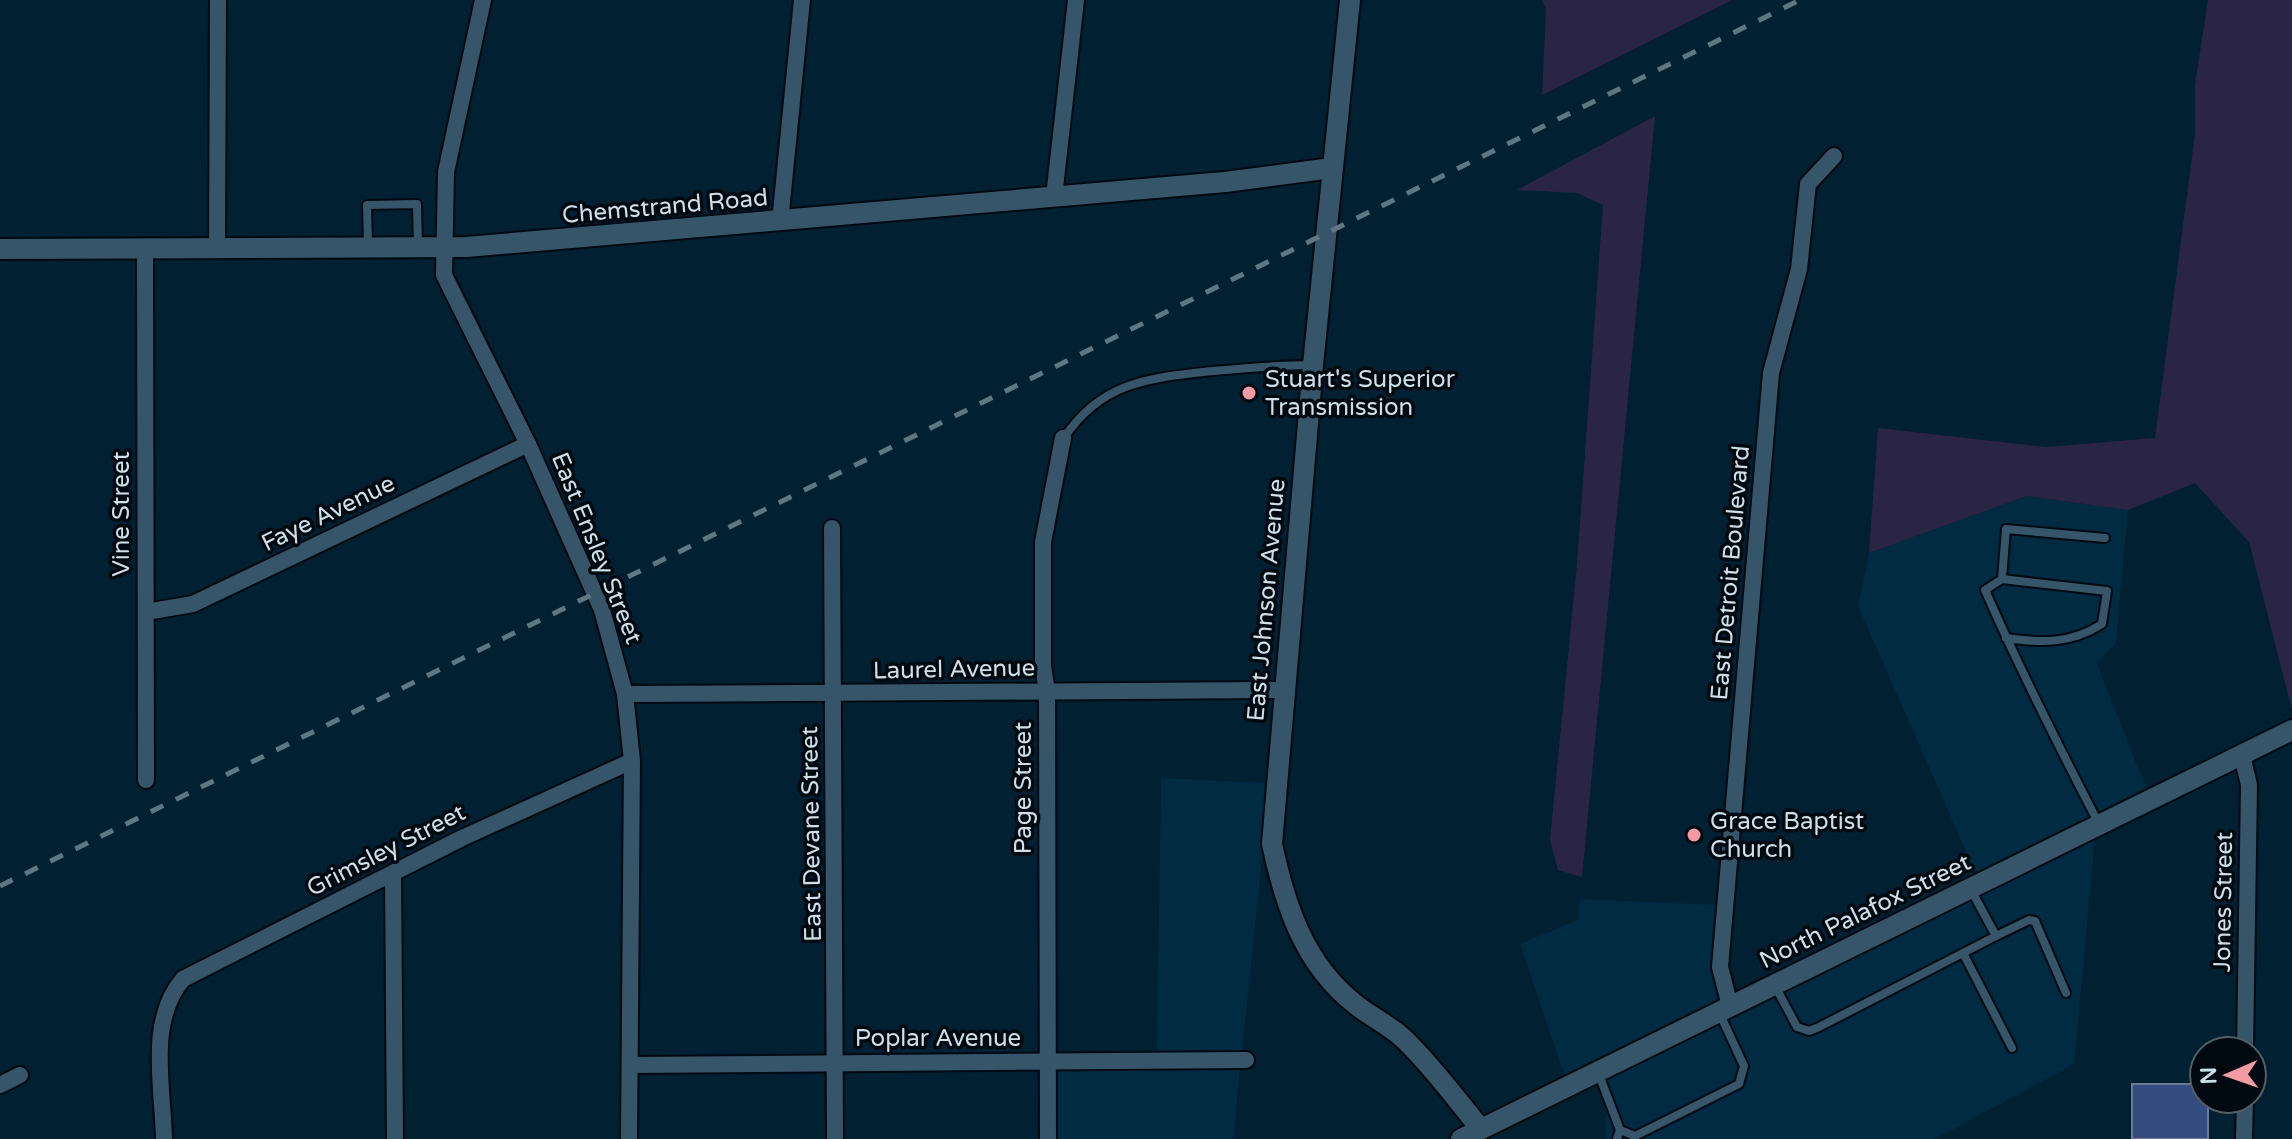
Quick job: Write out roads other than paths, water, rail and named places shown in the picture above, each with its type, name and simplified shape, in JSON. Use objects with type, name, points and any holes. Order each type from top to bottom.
[{"type":"main road","name":"East Johnson Avenue","points":[[1350,0],[1313,365],[1272,844],[1295,925],[1324,974],[1353,1003],[1403,1038],[1484,1134]]},
{"type":"main road","name":"Chemstrand Road","points":[[0,249],[444,248],[1225,182],[1332,168]]},
{"type":"main road","name":"North Palafox Street","points":[[1461,1139],[1484,1134],[1598,1072],[2292,730]]},
{"type":"street","points":[[217,249],[218,0]]},
{"type":"street","name":"East Ensley Street","points":[[483,0],[446,172],[443,264],[448,287],[474,330],[602,610],[625,694],[632,761],[629,1139]]},
{"type":"street","points":[[780,222],[802,0]]},
{"type":"street","points":[[1054,197],[1076,0]]},
{"type":"street","name":"East Detroit Boulevard","points":[[1725,1009],[1720,967],[1771,373],[1799,269],[1808,184],[1834,156]]},
{"type":"street","name":"Vine Street","points":[[145,249],[146,780]]},
{"type":"street","name":"Page Street","points":[[1048,1139],[1047,692],[1043,666],[1043,542],[1063,438]]},
{"type":"street","name":"Faye Avenue","points":[[146,612],[193,604],[528,444]]},
{"type":"street","name":"East Devane Street","points":[[832,528],[835,1139]]},
{"type":"street","name":"Laurel Avenue","points":[[625,694],[1284,690]]},
{"type":"street","name":"Jones Street","points":[[2242,755],[2249,785],[2245,1035]]},
{"type":"street","name":"Grimsley Street","points":[[164,1139],[161,1022],[171,994],[183,979],[393,873],[632,761]]},
{"type":"street","points":[[393,873],[395,1139]]},
{"type":"street","name":"Poplar Avenue","points":[[630,1065],[1246,1060]]},
{"type":"street","points":[[0,1085],[20,1075]]},
{"type":"street","points":[[2244,1139],[2245,1115]]},
{"type":"lane","points":[[369,249],[367,205],[417,204],[418,249]]},
{"type":"lane","points":[[1063,438],[1080,414],[1097,401],[1126,386],[1160,375],[1313,365]]},
{"type":"lane","points":[[2002,579],[2006,529],[2105,538]]},
{"type":"lane","points":[[2006,638],[2059,641],[2084,636],[2102,624],[2107,591],[2002,579],[1985,590],[2006,638],[2100,824]]},
{"type":"lane","points":[[1969,887],[1996,936]]},
{"type":"lane","points":[[1774,984],[1797,1027],[1809,1031],[2029,920],[2035,921],[2066,993]]},
{"type":"lane","points":[[1963,953],[2012,1048]]},
{"type":"lane","points":[[1598,1072],[1618,1135],[1635,1136],[1739,1084],[1744,1066],[1725,1009]]},
{"type":"railway","points":[[0,886],[1800,0]]},
{"type":"place","name":"Stuart's Superior Transmission","points":[[1249,393]]},
{"type":"place","name":"Grace Baptist Church","points":[[1694,835]]}]
